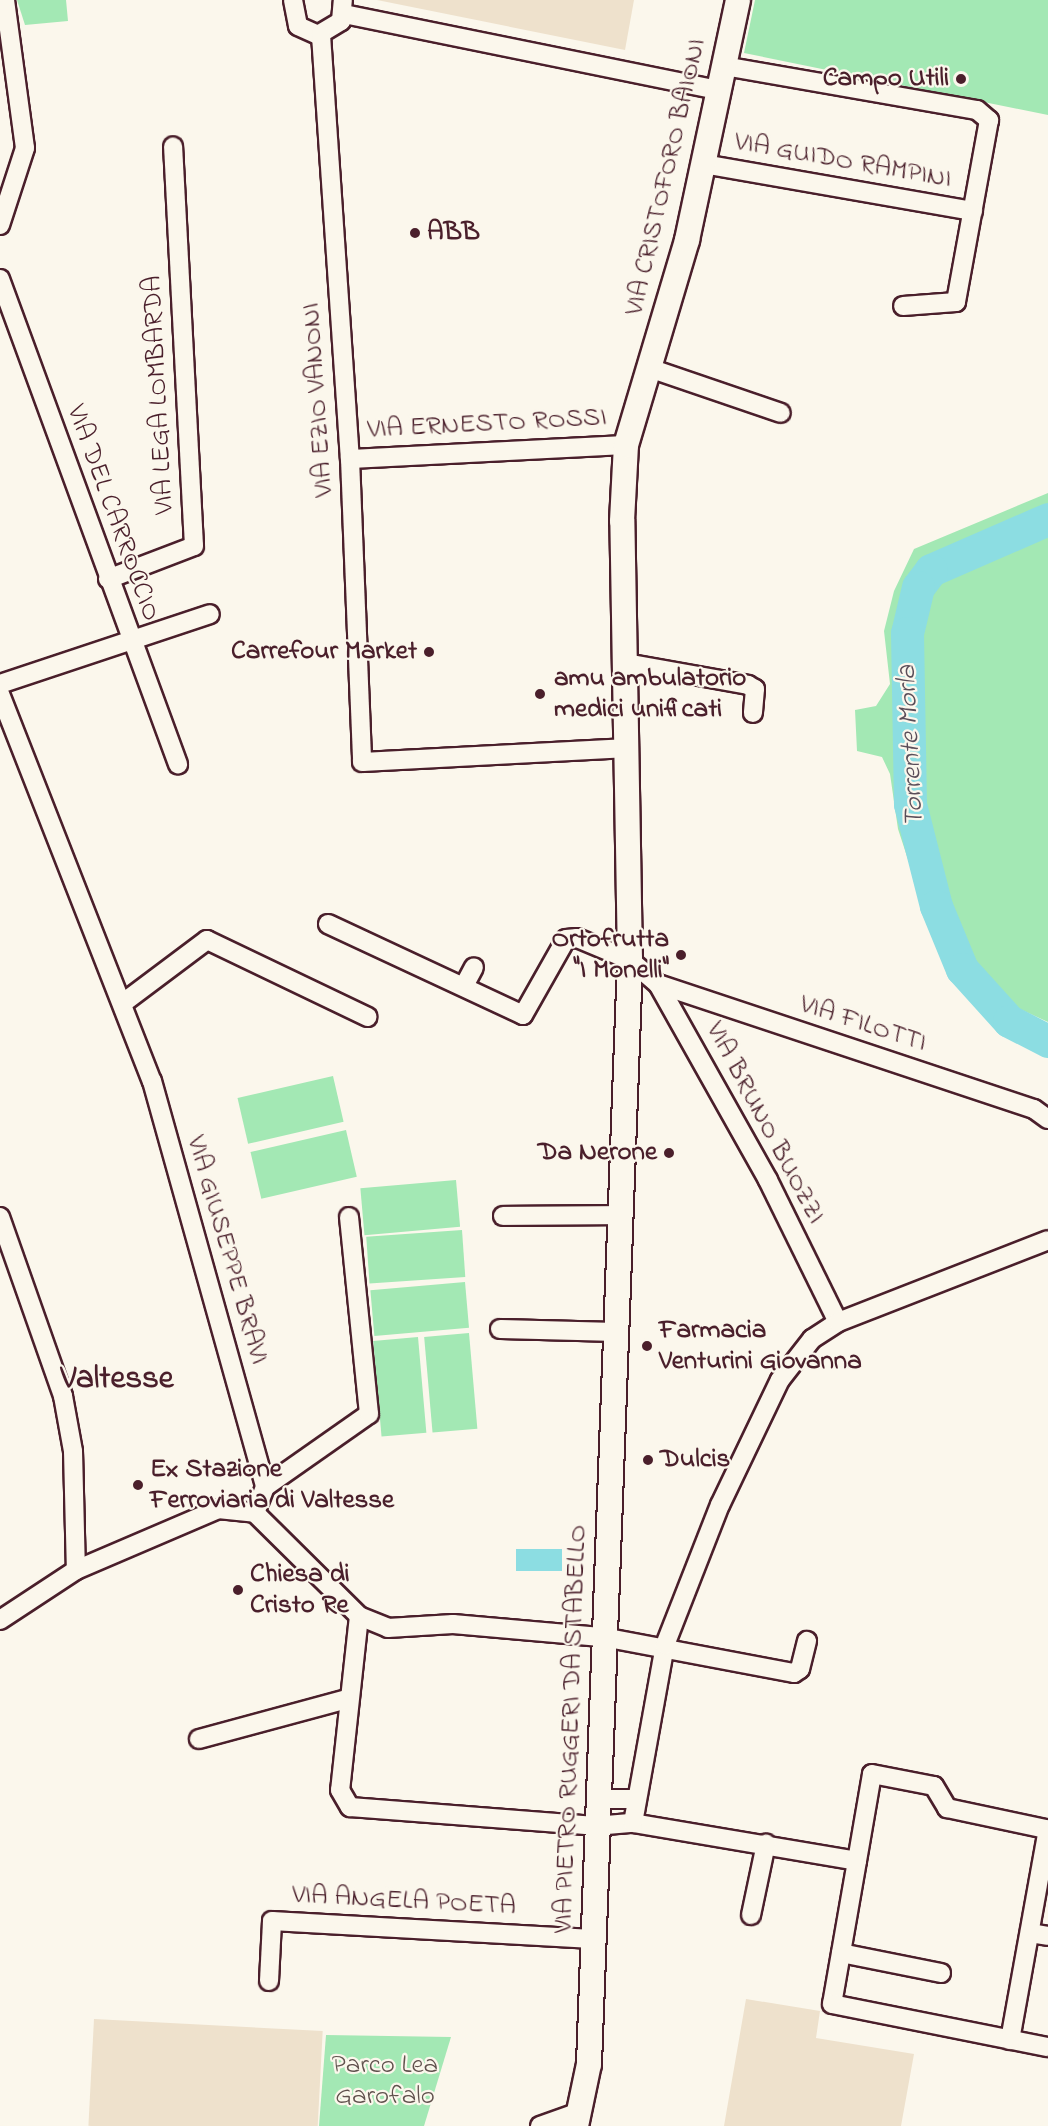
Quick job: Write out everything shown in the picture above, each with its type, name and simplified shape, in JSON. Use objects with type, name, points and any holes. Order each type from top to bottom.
[{"type":"street","points":[[0,225],[26,148],[5,0]]},
{"type":"street","points":[[293,0],[298,26],[321,35],[339,25],[343,7],[718,90]]},
{"type":"street","name":"VIA CRISTOFORO BAIONI","points":[[630,960],[629,748],[622,521],[626,445],[684,251],[738,0]]},
{"type":"street","name":"VIA EZIO VANONI","points":[[321,35],[350,459],[362,762],[475,758],[629,748]]},
{"type":"street","points":[[724,66],[977,110],[991,129],[956,302],[903,306]]},
{"type":"street","name":"VIA LEGA LOMBARDA","points":[[108,579],[194,546],[173,147]]},
{"type":"street","name":"VIA GUIDO RAMPINI","points":[[703,164],[973,211]]},
{"type":"street","name":"VIA DEL CARROCCIO","points":[[0,279],[108,579],[178,764]]},
{"type":"street","points":[[649,368],[781,413]]},
{"type":"street","name":"VIA ERNESTO ROSSI","points":[[350,459],[626,445]]},
{"type":"street","points":[[0,684],[131,638],[210,614]]},
{"type":"street","points":[[626,663],[748,685],[755,689],[753,713]]},
{"type":"street","name":"VIA GIUSEPPE BRAVI","points":[[0,694],[152,1081],[265,1486]]},
{"type":"street","points":[[328,924],[464,986],[474,967]]},
{"type":"street","name":"VIA BRUNO BUOZZI","points":[[464,986],[523,1015],[566,939],[577,938],[630,960],[658,984],[768,1180],[838,1323]]},
{"type":"street","points":[[123,1003],[207,940],[368,1017]]},
{"type":"street","name":"VIA PIETRO RUGGERI DA STABELLO","points":[[578,2119],[589,2064],[595,1826],[617,1332],[630,960]]},
{"type":"street","name":"VIA FILOTTI","points":[[658,984],[1034,1109],[1048,1119]]},
{"type":"street","points":[[503,1216],[621,1215]]},
{"type":"street","points":[[0,1217],[63,1396],[73,1451],[76,1570]]},
{"type":"street","points":[[255,1513],[265,1486],[369,1414],[349,1217]]},
{"type":"street","points":[[633,1823],[633,1799],[665,1645],[720,1505],[780,1380],[812,1339],[838,1323],[1048,1240]]},
{"type":"street","points":[[500,1329],[617,1332]]},
{"type":"street","points":[[0,1620],[76,1570],[218,1509],[255,1513],[359,1616],[388,1628],[453,1624],[603,1637],[665,1645],[794,1673],[800,1669],[807,1641]]},
{"type":"street","points":[[359,1616],[347,1699],[340,1790],[350,1807],[595,1826],[633,1823],[857,1861]]},
{"type":"street","points":[[199,1739],[347,1699]]},
{"type":"street","points":[[1010,2040],[1039,1935],[1047,1829],[947,1808],[934,1786],[872,1774],[832,2004],[1010,2040],[1048,2047]]},
{"type":"street","points":[[597,1798],[633,1799]]},
{"type":"street","points":[[751,1915],[766,1844]]},
{"type":"street","name":"VIA ANGELA POETA","points":[[269,1981],[272,1921],[592,1939]]},
{"type":"street","points":[[840,1953],[941,1973]]},
{"type":"street","points":[[540,2126],[578,2119]]},
{"type":"shaded area","points":[[377,0],[634,0],[625,50]]},
{"type":"shaded area","points":[[746,1999],[820,2011],[816,2038],[914,2054],[901,2126],[724,2126]]},
{"type":"shaded area","points":[[94,2019],[323,2031],[318,2126],[88,2126]]},
{"type":"green space","points":[[17,0],[66,0],[68,21],[25,25]]},
{"type":"green space","name":"Campo Utili","points":[[755,0],[1048,0],[1048,115],[744,53]]},
{"type":"green space","points":[[1048,493],[1048,1022],[1011,1005],[969,958],[938,877],[922,902],[898,829],[890,774],[882,757],[857,751],[855,710],[876,706],[890,684],[884,631],[894,591],[914,549]]},
{"type":"green space","points":[[333,1076],[344,1122],[248,1144],[238,1098]]},
{"type":"green space","points":[[346,1130],[357,1177],[261,1199],[251,1152]]},
{"type":"green space","points":[[456,1180],[460,1227],[364,1235],[360,1188]]},
{"type":"green space","points":[[462,1230],[465,1277],[370,1284],[366,1237]]},
{"type":"green space","points":[[465,1282],[469,1328],[374,1336],[370,1290]]},
{"type":"green space","points":[[469,1333],[477,1429],[433,1433],[424,1337]]},
{"type":"green space","points":[[418,1337],[426,1433],[382,1437],[373,1341]]},
{"type":"green space","name":"Parco Lea Garofalo","points":[[326,2035],[451,2037],[424,2126],[319,2126]]},
{"type":"water","points":[[516,1549],[562,1549],[562,1571],[516,1571]]},
{"type":"waterway","name":"Torrente Morla","points":[[1048,519],[931,570],[918,587],[907,633],[910,804],[936,906],[962,969],[1009,1021],[1048,1041]]},
{"type":"place","name":"Campo Utili","points":[[961,79]]},
{"type":"place","name":"ABB","points":[[415,233]]},
{"type":"place","name":"Carrefour Market","points":[[429,652]]},
{"type":"place","name":"amu ambulatorio medici unificati","points":[[540,694]]},
{"type":"place","name":"Ortofrutta \"I Monelli\"","points":[[681,955]]},
{"type":"place","name":"Da Nerone","points":[[669,1153]]},
{"type":"place","name":"Farmacia Venturini Giovanna","points":[[647,1346]]},
{"type":"place","name":"Dulcis","points":[[648,1460]]},
{"type":"place","name":"Ex Stazione Ferroviaria di Valtesse","points":[[138,1485]]},
{"type":"place","name":"Chiesa di Cristo Re","points":[[238,1590]]},
{"type":"district","name":"Valtesse","points":[[117,1380]]}]
